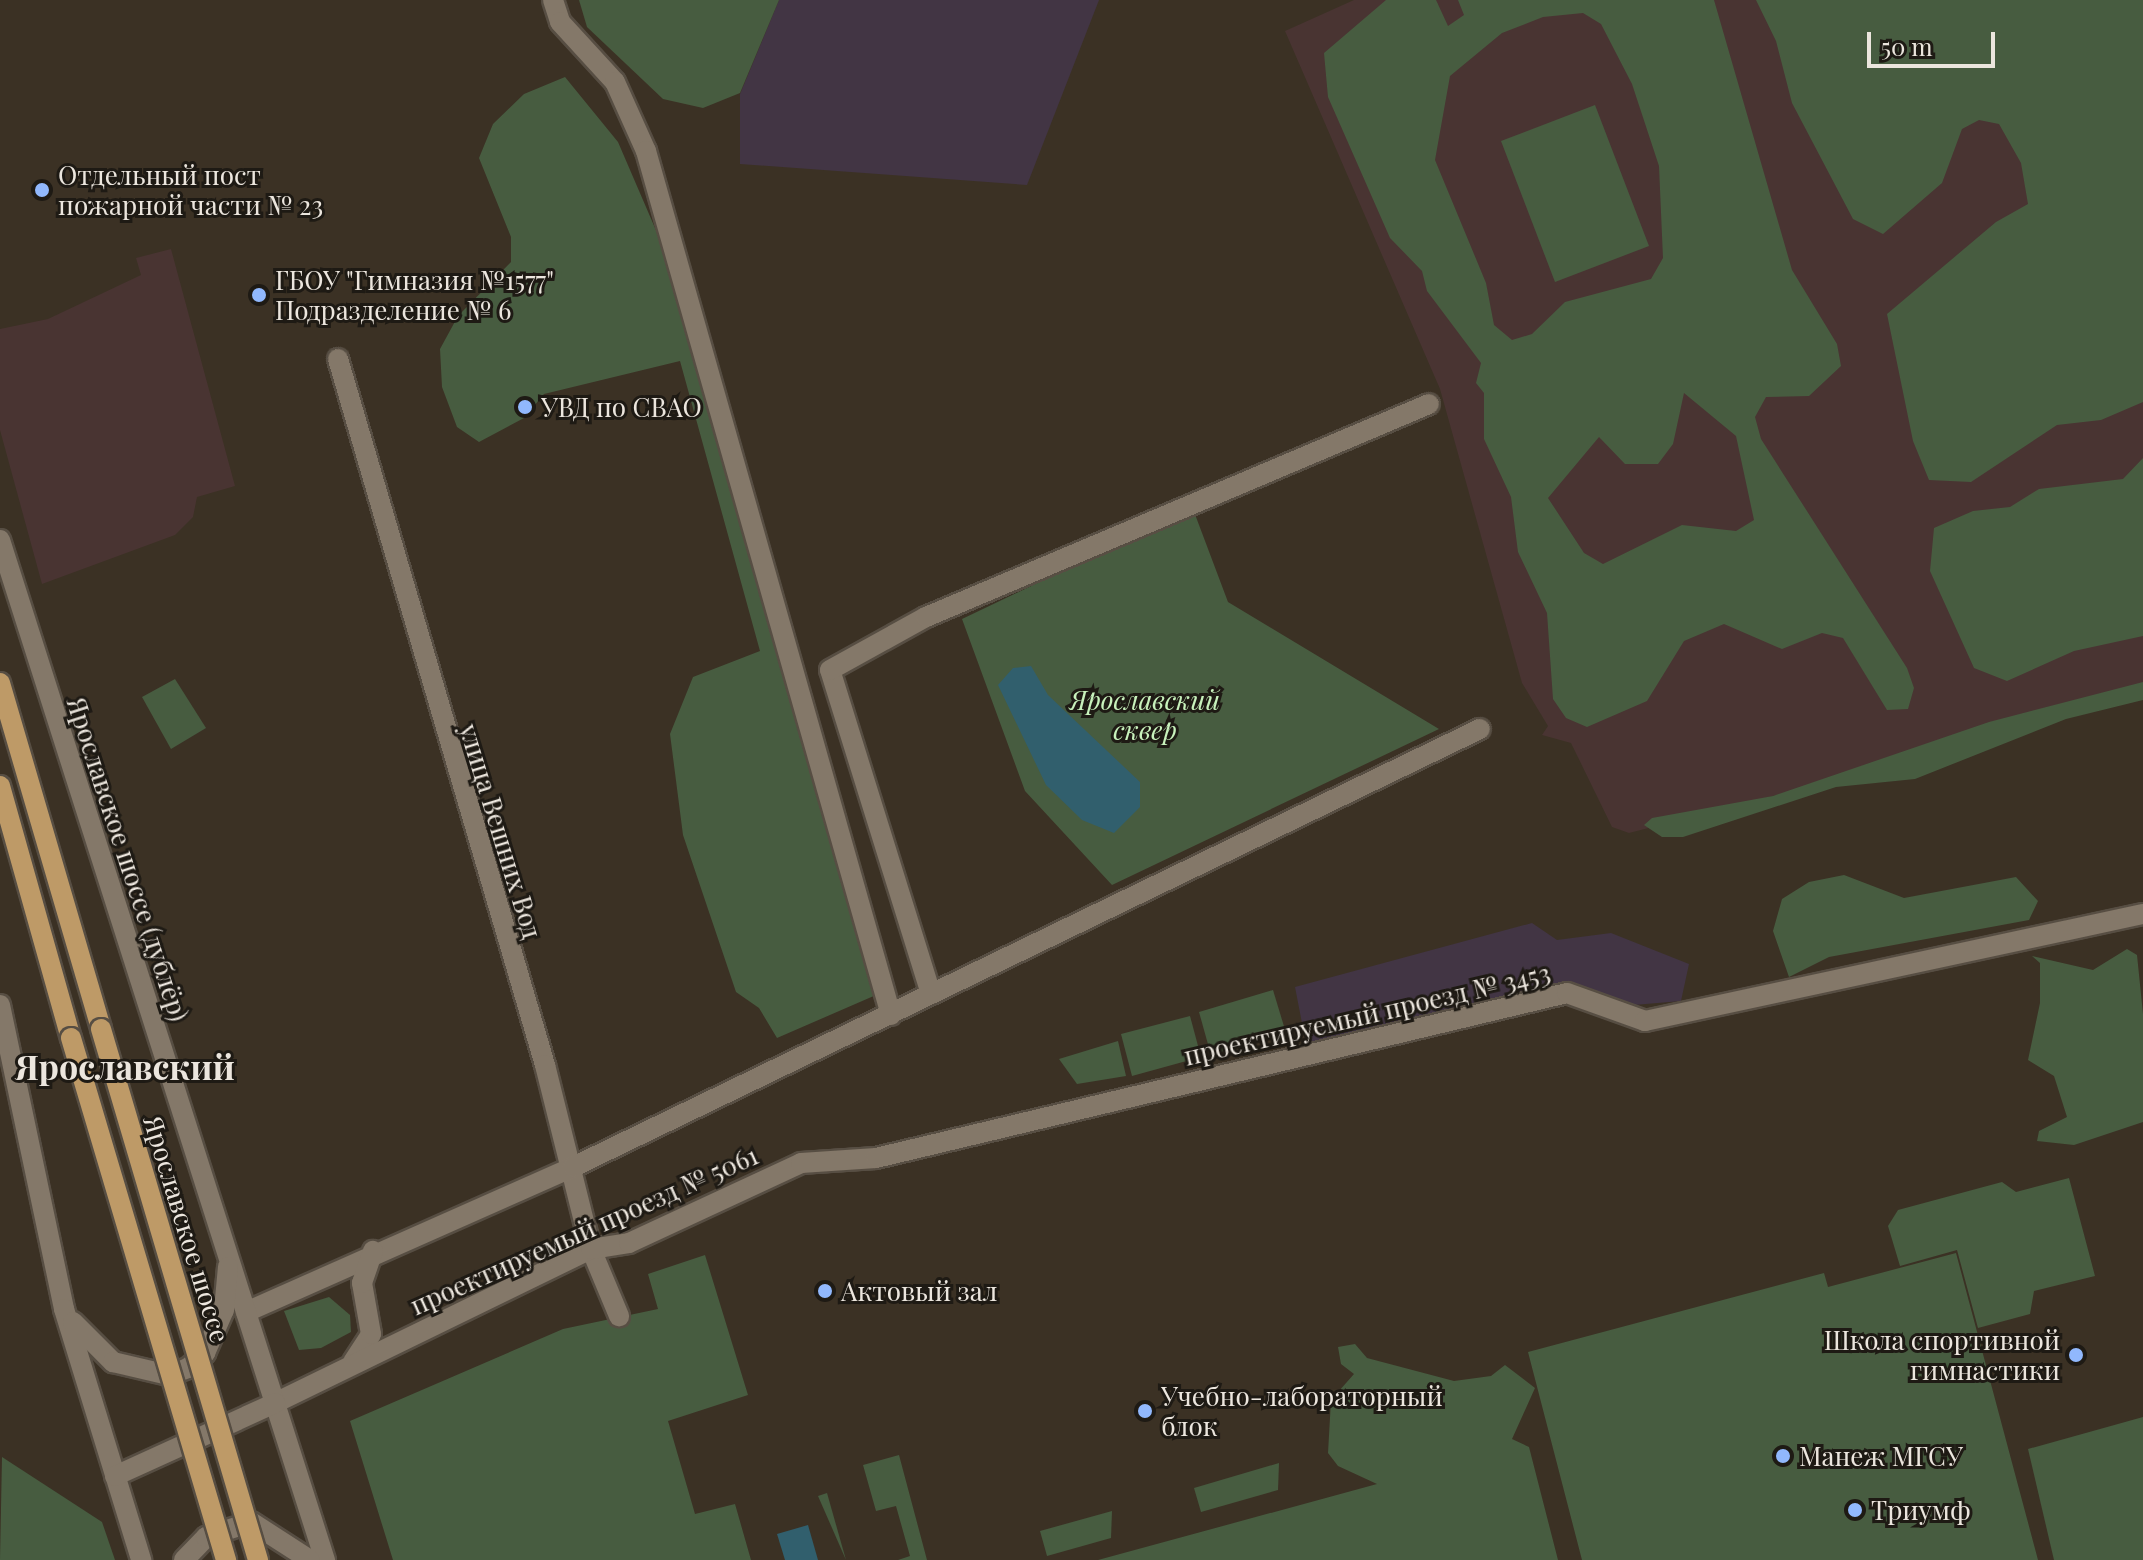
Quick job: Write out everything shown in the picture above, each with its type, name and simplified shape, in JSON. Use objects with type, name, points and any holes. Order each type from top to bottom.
[{"type":"main road","name":"Ярославское шоссе","points":[[0,683],[258,1560]]},
{"type":"main road","points":[[0,786],[71,1038],[226,1560]]},
{"type":"street","points":[[553,0],[560,22],[615,82],[646,151],[891,1015]]},
{"type":"street","name":"улица Вешних Вод","points":[[338,359],[573,1167],[591,1249],[619,1316]]},
{"type":"street","points":[[931,994],[830,670],[965,599],[1429,404]]},
{"type":"street","name":"Ярославское шоссе (дублёр)","points":[[0,540],[325,1560]]},
{"type":"street","points":[[246,1312],[373,1251],[573,1167],[1480,729]]},
{"type":"street","name":"проектируемый проезд № 3453","points":[[1021,1123],[1567,993],[1645,1021],[2143,914]]},
{"type":"street","points":[[0,1005],[64,1309],[141,1560]]},
{"type":"street","name":"проектируемый проезд № 5061","points":[[115,1476],[275,1403],[591,1249],[629,1243],[801,1163],[876,1158],[1021,1123]]},
{"type":"street","points":[[64,1309],[113,1362],[169,1375],[188,1368],[205,1353],[224,1310],[228,1248]]},
{"type":"street","points":[[348,1367],[371,1334],[362,1283],[373,1251]]},
{"type":"street","points":[[184,1560],[206,1537],[251,1522],[310,1560]]},
{"type":"shaded area","points":[[779,0],[1099,0],[1027,185],[740,164],[740,94]]},
{"type":"shaded area","points":[[1354,0],[2143,0],[2143,691],[1773,796],[1629,833],[1612,827],[1571,743],[1542,735],[1548,726],[1522,683],[1440,389],[1285,31]]},
{"type":"shaded area","points":[[171,249],[235,486],[197,497],[193,517],[175,535],[42,584],[0,430],[0,329],[48,319],[141,275],[136,258]]},
{"type":"shaded area","points":[[1532,923],[1557,940],[1611,933],[1689,964],[1681,1001],[1634,1005],[1575,987],[1307,1049],[1295,987]]},
{"type":"green space","points":[[579,0],[779,0],[740,93],[703,108],[663,99],[587,27]]},
{"type":"green space","points":[[1386,0],[1436,0],[1448,26],[1464,15],[1458,0],[1714,0],[1792,270],[1837,344],[1841,366],[1809,396],[1766,397],[1755,417],[1761,439],[1907,668],[1914,688],[1908,709],[1887,710],[1843,638],[1822,633],[1782,649],[1724,624],[1684,641],[1647,701],[1587,727],[1566,718],[1553,699],[1547,613],[1518,552],[1511,497],[1484,439],[1484,393],[1476,383],[1481,363],[1427,291],[1422,271],[1390,238],[1328,97],[1324,53]],"holes":[[[1583,13],[1601,24],[1632,84],[1659,166],[1663,258],[1651,279],[1565,302],[1532,334],[1512,340],[1494,325],[1486,283],[1435,160],[1450,76],[1502,33],[1543,17]],[[1684,393],[1736,436],[1754,520],[1736,531],[1682,525],[1603,564],[1584,553],[1548,498],[1599,437],[1625,464],[1658,464],[1673,444]]]},
{"type":"green space","points":[[1756,0],[2143,0],[2143,402],[2101,420],[2057,425],[1971,482],[1929,480],[1913,441],[1887,314],[1996,222],[2028,204],[2021,163],[1999,124],[1979,120],[1962,129],[1942,183],[1883,234],[1853,219],[1792,103],[1776,41]]},
{"type":"green space","points":[[565,77],[618,142],[680,286],[876,995],[777,1038],[759,1008],[736,992],[683,835],[670,734],[693,677],[760,651],[680,361],[544,394],[524,418],[479,442],[457,427],[442,387],[440,349],[458,316],[511,262],[511,237],[479,158],[493,124],[524,94]]},
{"type":"green space","points":[[1595,105],[1649,246],[1555,282],[1501,141]]},
{"type":"green space","points":[[2143,458],[2143,636],[2074,651],[2007,681],[1974,668],[1930,571],[1934,528],[1973,511],[2010,507],[2039,489],[2123,479]]},
{"type":"green space","name":"Ярославский сквер","points":[[1193,509],[1228,602],[1439,729],[1112,885],[1025,791],[962,619]]},
{"type":"green space","points":[[175,679],[206,728],[171,749],[142,697]]},
{"type":"green space","points":[[2143,682],[2143,700],[2066,719],[1915,779],[1836,787],[1683,837],[1662,837],[1644,825],[1652,818],[1773,796],[1989,722]]},
{"type":"green space","points":[[1844,875],[1904,898],[2016,877],[2038,901],[2029,920],[1829,957],[1789,977],[1773,931],[1782,899],[1809,882]]},
{"type":"green space","points":[[2127,949],[2137,955],[2143,1014],[2143,1122],[2074,1145],[2037,1141],[2039,1131],[2067,1117],[2054,1076],[2028,1060],[2040,1003],[2040,963],[2032,956],[2093,970]]},
{"type":"green space","points":[[1273,990],[1286,1033],[1211,1055],[1199,1012]]},
{"type":"green space","points":[[1190,1016],[1201,1057],[1132,1076],[1121,1034]]},
{"type":"green space","points":[[1118,1041],[1126,1076],[1077,1084],[1059,1059]]},
{"type":"green space","points":[[2069,1178],[2095,1276],[2034,1291],[2030,1314],[1978,1328],[1957,1250],[1900,1266],[1888,1226],[1898,1210],[2002,1182],[2016,1192]]},
{"type":"green space","name":"Манеж МГСУ","points":[[1956,1253],[2038,1560],[1582,1560],[1528,1352],[1824,1273],[1828,1287]]},
{"type":"green space","points":[[705,1255],[748,1395],[668,1421],[695,1514],[735,1504],[751,1560],[393,1560],[350,1421],[563,1329],[658,1309],[648,1274]]},
{"type":"green space","points":[[329,1297],[350,1315],[351,1332],[321,1348],[299,1350],[284,1311]]},
{"type":"green space","points":[[1355,1344],[1367,1358],[1454,1381],[1491,1376],[1505,1365],[1535,1388],[1512,1439],[1529,1447],[1558,1560],[1098,1560],[1377,1484],[1338,1466],[1328,1453],[1331,1400],[1354,1374],[1341,1364],[1338,1347]]},
{"type":"green space","points":[[2143,1417],[2143,1560],[2054,1560],[2028,1449]]},
{"type":"green space","points":[[899,1455],[927,1560],[898,1560],[910,1556],[896,1506],[876,1511],[863,1465]]},
{"type":"green space","points":[[2,1457],[102,1522],[115,1560],[0,1560]]},
{"type":"green space","points":[[1279,1463],[1278,1490],[1201,1512],[1194,1488]]},
{"type":"green space","points":[[827,1493],[846,1560],[818,1496]]},
{"type":"green space","points":[[1112,1511],[1111,1538],[1047,1556],[1040,1531]]},
{"type":"water","points":[[1031,666],[1048,695],[1140,782],[1140,807],[1114,833],[1082,820],[1046,785],[998,685],[1013,668]]},
{"type":"water","points":[[808,1525],[818,1560],[785,1560],[777,1534]]},
{"type":"place","name":"Отдельный пост пожарной части № 23","points":[[42,190]]},
{"type":"place","name":"ГБОУ \"Гимназия №1577\" Подразделение № 6","points":[[259,295]]},
{"type":"place","name":"УВД по СВАО","points":[[525,407]]},
{"type":"place","name":"Актовый зал","points":[[825,1291]]},
{"type":"place","name":"Школа спортивной гимнастики","points":[[2076,1355]]},
{"type":"place","name":"Учебно-лабораторный блок","points":[[1145,1411]]},
{"type":"place","name":"Манеж МГСУ","points":[[1783,1456]]},
{"type":"place","name":"Триумф","points":[[1855,1510]]},
{"type":"district","name":"Ярославский","points":[[125,1067]]}]
